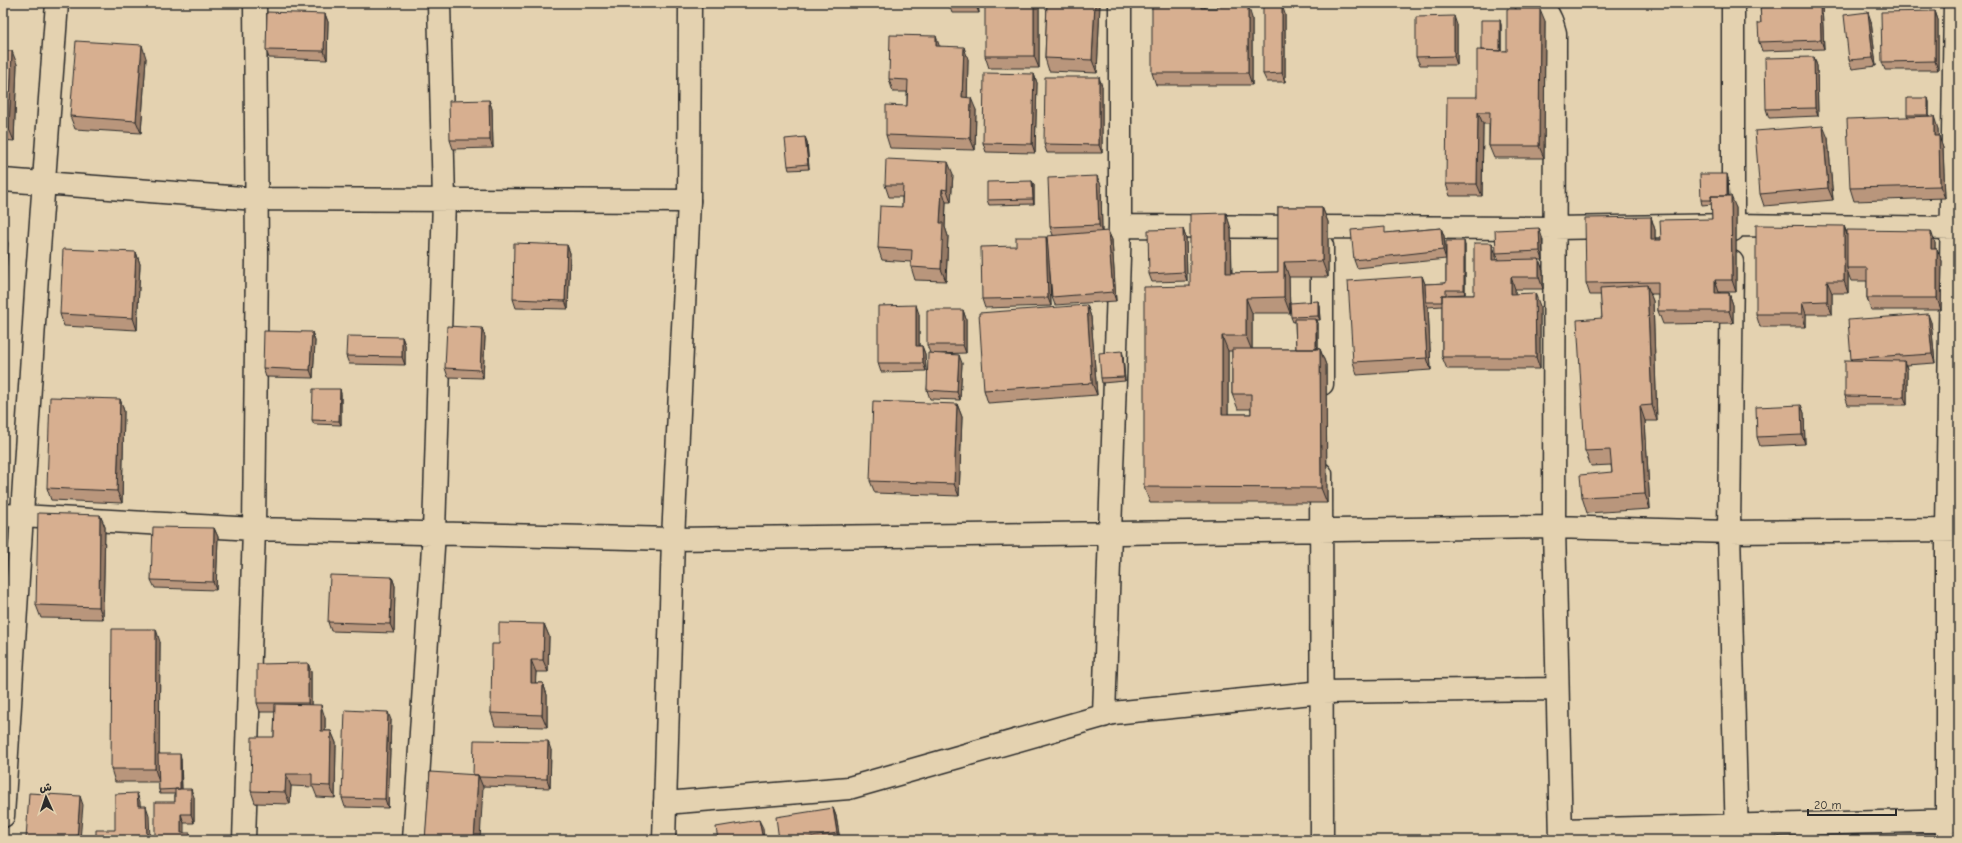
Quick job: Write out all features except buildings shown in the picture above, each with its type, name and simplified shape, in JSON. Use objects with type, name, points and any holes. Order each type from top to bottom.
[{"type":"street","points":[[3,816],[12,515],[44,183],[57,3]]},
{"type":"street","points":[[244,840],[254,529],[256,199],[255,3]]},
{"type":"street","points":[[414,840],[434,532],[444,200],[439,3]]},
{"type":"street","points":[[664,840],[673,539],[689,201],[690,3]]},
{"type":"street","points":[[1104,716],[1120,226],[1120,3]]},
{"type":"street","points":[[1526,3],[1543,8],[1551,18],[1555,32],[1554,527],[1561,835],[1951,827],[1956,228],[1956,4]]},
{"type":"street","points":[[1733,3],[1733,225],[1729,532],[1736,832]]},
{"type":"street","points":[[3,180],[256,199],[689,201]]},
{"type":"street","points":[[1120,226],[1555,228],[1733,225],[1956,228]]},
{"type":"street","points":[[1322,227],[1322,402]]},
{"type":"street","points":[[1321,450],[1322,840]]},
{"type":"street","points":[[12,515],[254,529],[434,532],[673,539],[1554,527],[1729,532],[1953,530]]},
{"type":"street","points":[[665,803],[849,788],[1113,713],[1322,692],[1558,688]]}]
